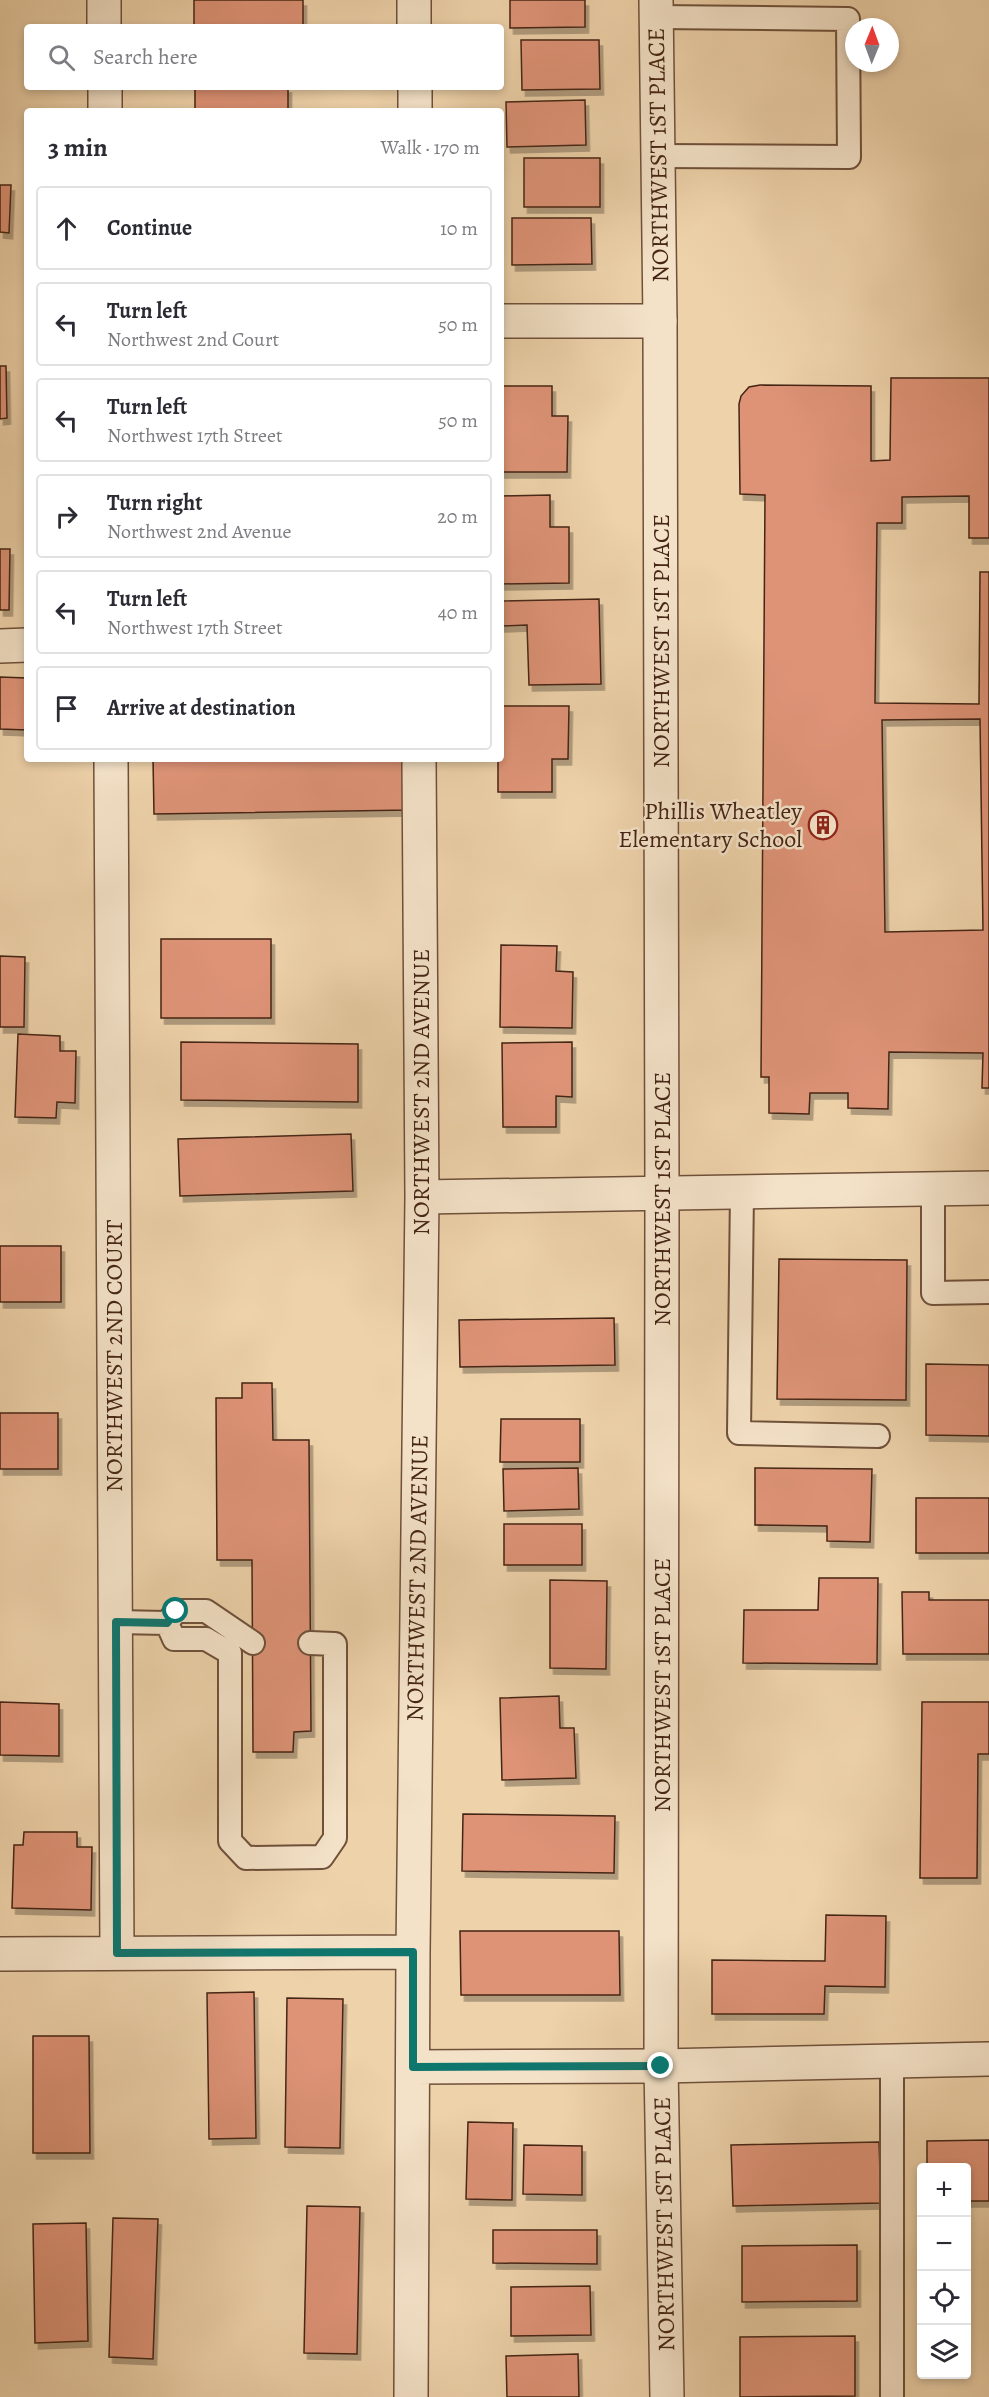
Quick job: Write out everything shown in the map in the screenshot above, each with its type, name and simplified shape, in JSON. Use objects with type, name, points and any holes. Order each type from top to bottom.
[{"type":"street","points":[[104,0],[104,24]]},
{"type":"street","points":[[414,0],[414,24]]},
{"type":"street","name":"NORTHWEST 1ST PLACE","points":[[656,8],[660,321],[661,2066],[667,2397]]},
{"type":"street","points":[[105,90],[105,108]]},
{"type":"street","points":[[415,90],[415,108]]},
{"type":"street","points":[[504,321],[660,321]]},
{"type":"street","points":[[0,646],[24,645]]},
{"type":"street","name":"NORTHWEST 2ND COURT","points":[[111,762],[117,1953]]},
{"type":"street","name":"NORTHWEST 2ND AVENUE","points":[[411,2397],[413,1952],[422,1197],[419,762]]},
{"type":"street","points":[[422,1197],[989,1188]]},
{"type":"street","points":[[0,1954],[413,1952]]},
{"type":"street","points":[[413,2067],[661,2066],[989,2059]]},
{"type":"lane","points":[[656,8],[848,19],[849,158],[658,156]]},
{"type":"lane","points":[[933,1189],[933,1293],[989,1292]]},
{"type":"lane","points":[[742,1192],[740,1433],[878,1436]]},
{"type":"lane","points":[[167,1623],[176,1611],[206,1611],[253,1643],[230,1653]]},
{"type":"lane","points":[[116,1622],[167,1623]]},
{"type":"lane","points":[[167,1623],[174,1639],[206,1640],[230,1653]]},
{"type":"lane","points":[[230,1653],[230,1840],[246,1858],[322,1857],[335,1838],[335,1644],[310,1643]]},
{"type":"lane","points":[[892,2061],[892,2397]]},
{"type":"building","points":[[194,0],[303,0],[303,24],[194,24]]},
{"type":"building","points":[[510,0],[585,0],[585,27],[510,28]]},
{"type":"building","points":[[521,40],[599,40],[600,89],[522,90]]},
{"type":"building","points":[[195,90],[288,90],[288,108],[195,108]]},
{"type":"building","points":[[585,100],[586,145],[507,147],[506,102]]},
{"type":"building","points":[[524,158],[600,158],[600,207],[524,207]]},
{"type":"building","points":[[0,185],[11,185],[9,233],[0,232]]},
{"type":"building","points":[[512,218],[591,218],[592,264],[512,265]]},
{"type":"building","points":[[0,366],[6,366],[7,418],[0,419]]},
{"type":"building","name":"Phillis Wheatley Elementary School","points":[[891,378],[989,378],[989,538],[969,538],[969,496],[902,497],[902,523],[877,523],[875,703],[979,704],[980,572],[989,572],[989,1088],[982,1088],[983,1053],[889,1052],[888,1109],[848,1108],[848,1093],[810,1093],[809,1114],[769,1113],[769,1077],[761,1077],[765,495],[740,494],[739,404],[741,396],[749,387],[760,385],[871,386],[871,461],[890,460]],"holes":[[[980,719],[983,930],[885,932],[882,720]]]},
{"type":"building","points":[[504,386],[552,386],[552,416],[568,416],[567,472],[504,472]]},
{"type":"building","points":[[550,495],[550,527],[569,527],[569,583],[504,584],[504,496]]},
{"type":"building","points":[[0,549],[10,549],[9,610],[0,610]]},
{"type":"building","points":[[599,599],[601,684],[529,685],[527,625],[504,626],[504,601]]},
{"type":"building","points":[[0,677],[24,678],[24,730],[0,729]]},
{"type":"building","points":[[504,706],[569,706],[568,759],[552,759],[552,792],[498,792],[498,762],[504,762]]},
{"type":"building","points":[[153,762],[410,762],[410,810],[154,814]]},
{"type":"building","points":[[161,939],[271,939],[271,1018],[161,1018]]},
{"type":"building","points":[[501,945],[557,946],[556,971],[573,972],[572,1028],[500,1027]]},
{"type":"building","points":[[0,956],[25,957],[24,1027],[0,1027]]},
{"type":"building","points":[[18,1034],[60,1036],[60,1051],[76,1051],[75,1103],[57,1102],[56,1118],[15,1117]]},
{"type":"building","points":[[181,1042],[358,1044],[358,1102],[181,1100]]},
{"type":"building","points":[[572,1042],[572,1097],[556,1096],[556,1127],[503,1127],[502,1043]]},
{"type":"building","points":[[351,1134],[353,1191],[180,1196],[178,1139]]},
{"type":"building","points":[[0,1246],[61,1246],[61,1302],[0,1302]]},
{"type":"building","points":[[779,1259],[907,1260],[906,1400],[777,1399]]},
{"type":"building","points":[[614,1318],[615,1365],[460,1367],[459,1320]]},
{"type":"building","points":[[926,1364],[989,1365],[989,1436],[926,1435]]},
{"type":"building","points":[[242,1383],[272,1383],[273,1440],[309,1440],[311,1731],[294,1732],[293,1752],[253,1752],[252,1560],[217,1560],[216,1398],[242,1398]]},
{"type":"building","points":[[0,1413],[58,1413],[58,1469],[0,1469]]},
{"type":"building","points":[[501,1419],[580,1419],[580,1462],[500,1462]]},
{"type":"building","points":[[578,1468],[579,1509],[504,1511],[503,1469]]},
{"type":"building","points":[[755,1468],[872,1469],[870,1542],[827,1541],[827,1526],[755,1525]]},
{"type":"building","points":[[916,1498],[989,1498],[989,1553],[916,1553]]},
{"type":"building","points":[[504,1524],[582,1524],[582,1565],[504,1565]]},
{"type":"building","points":[[819,1578],[878,1578],[877,1664],[743,1663],[744,1610],[818,1610]]},
{"type":"building","points":[[550,1580],[607,1581],[606,1669],[550,1668]]},
{"type":"building","points":[[902,1592],[929,1592],[929,1600],[989,1600],[989,1654],[903,1654]]},
{"type":"building","points":[[559,1696],[560,1728],[574,1728],[576,1778],[502,1780],[500,1698]]},
{"type":"building","points":[[0,1702],[59,1704],[59,1756],[0,1755]]},
{"type":"building","points":[[922,1702],[989,1702],[989,1754],[978,1754],[977,1878],[920,1878]]},
{"type":"building","points":[[463,1814],[615,1816],[614,1873],[462,1871]]},
{"type":"building","points":[[24,1832],[77,1832],[77,1847],[92,1847],[91,1910],[12,1908],[14,1845],[23,1845]]},
{"type":"building","points":[[826,1915],[886,1916],[885,1987],[825,1986],[824,2014],[712,2014],[712,1960],[825,1961]]},
{"type":"building","points":[[460,1931],[619,1931],[620,1995],[461,1995]]},
{"type":"building","points":[[254,1992],[256,2138],[209,2139],[207,1993]]},
{"type":"building","points":[[287,1998],[343,1999],[340,2148],[285,2147]]},
{"type":"building","points":[[33,2036],[89,2036],[90,2153],[33,2153]]},
{"type":"building","points":[[468,2122],[513,2123],[512,2200],[466,2199]]},
{"type":"building","points":[[989,2140],[989,2201],[971,2201],[971,2163],[927,2163],[927,2141]]},
{"type":"building","points":[[879,2142],[881,2203],[733,2206],[731,2145]]},
{"type":"building","points":[[524,2145],[582,2146],[582,2195],[523,2194]]},
{"type":"building","points":[[307,2206],[360,2207],[357,2354],[304,2353]]},
{"type":"building","points":[[113,2218],[158,2219],[153,2359],[109,2357]]},
{"type":"building","points":[[86,2223],[88,2341],[35,2343],[33,2224]]},
{"type":"building","points":[[493,2230],[597,2230],[597,2264],[493,2263]]},
{"type":"building","points":[[857,2245],[857,2301],[742,2302],[742,2246]]},
{"type":"building","points":[[590,2286],[591,2335],[511,2336],[511,2287]]},
{"type":"building","points":[[855,2336],[855,2396],[740,2397],[740,2337]]},
{"type":"building","points":[[578,2354],[579,2397],[507,2397],[506,2356]]},
{"type":"place","name":"Phillis Wheatley Elementary School","points":[[823,825]]},
{"type":"route","points":[[176,1611],[167,1623],[116,1622],[117,1953],[413,1952],[413,2067],[661,2066]]}]
